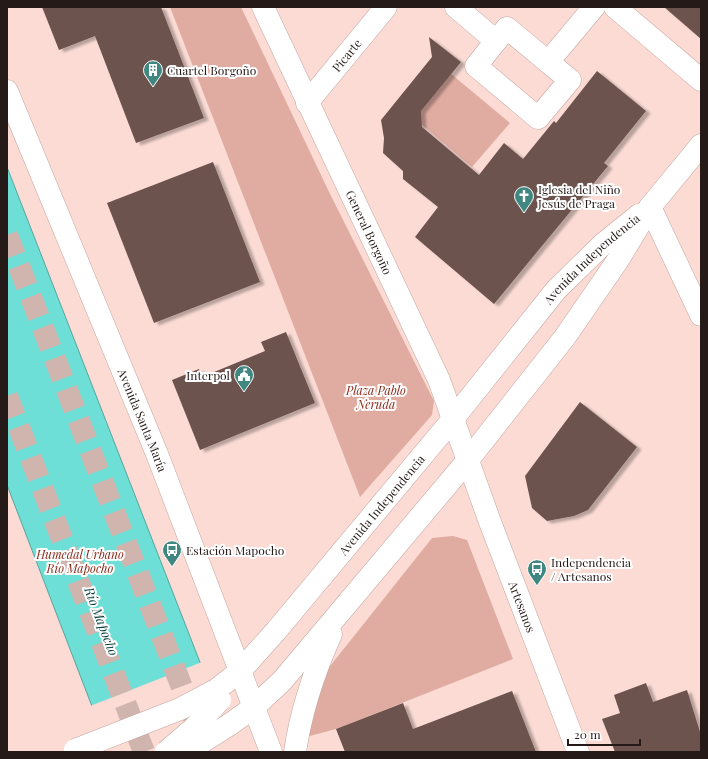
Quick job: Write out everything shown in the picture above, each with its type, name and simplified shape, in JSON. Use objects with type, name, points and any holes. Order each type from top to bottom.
[{"type":"main road","name":"General Borgoño","points":[[263,7],[439,380],[468,460]]},
{"type":"main road","name":"Picarte","points":[[307,103],[386,7]]},
{"type":"main road","points":[[456,7],[496,41]]},
{"type":"main road","points":[[548,62],[594,7]]},
{"type":"main road","points":[[614,7],[701,80]]},
{"type":"main road","points":[[507,28],[570,80],[538,118],[476,66],[496,41],[507,28]]},
{"type":"main road","name":"Avenida Santa María","points":[[7,91],[157,454],[271,752]]},
{"type":"main road","name":"Avenida Independencia","points":[[186,752],[253,708],[282,681],[340,613],[468,460],[565,337],[618,260],[650,207],[701,145]]},
{"type":"main road","points":[[650,207],[701,315]]},
{"type":"main road","name":"Avenida Independencia","points":[[72,751],[218,695],[276,631],[453,419],[556,290],[603,244],[650,207]]},
{"type":"main road","name":"Artesanos","points":[[468,460],[578,752]]},
{"type":"main road","points":[[295,752],[302,712],[308,692],[324,648],[340,613]]},
{"type":"main road","points":[[166,752],[194,728],[218,695]]},
{"type":"green space","name":"Plaza Pablo Neruda","points":[[170,7],[241,7],[331,196],[434,401],[432,415],[360,497]]},
{"type":"green space","points":[[450,73],[510,123],[472,167],[413,117]]},
{"type":"green space","points":[[453,536],[467,540],[513,659],[336,729],[306,737],[323,675],[432,538]]},
{"type":"water","name":"Humedal Urbano Río Mapocho","points":[[7,167],[235,752],[93,709],[7,485]]},
{"type":"pier","points":[[202,662],[237,752],[108,752],[90,706]]},
{"type":"building","name":"Cuartel Borgoño","points":[[42,7],[161,7],[204,118],[136,143],[95,36],[59,50]]},
{"type":"building","points":[[664,7],[701,7],[701,39]]},
{"type":"building","points":[[429,37],[461,62],[421,111],[422,127],[479,175],[504,143],[523,159],[554,121],[556,123],[597,71],[646,111],[604,163],[608,166],[494,304],[415,237],[438,207],[403,179],[403,171],[383,153],[384,138],[381,120],[432,57]]},
{"type":"building","points":[[213,162],[260,282],[154,323],[107,203]]},
{"type":"building","name":"Interpol","points":[[286,332],[315,403],[200,450],[172,380],[199,369],[202,377],[265,351],[261,342]]},
{"type":"building","points":[[580,402],[637,447],[588,510],[574,516],[547,521],[532,508],[525,476]]},
{"type":"building","points":[[646,683],[653,702],[687,690],[701,735],[701,752],[615,752],[602,719],[620,713],[614,695]]},
{"type":"building","points":[[512,691],[536,752],[345,752],[336,729],[403,703],[413,729]]},
{"type":"tunnel","points":[[7,235],[207,752]]},
{"type":"tunnel","points":[[7,396],[144,752]]},
{"type":"place","name":"Cuartel Borgoño","points":[[153,87]]},
{"type":"place","name":"Iglesia del Niño Jesús de Praga","points":[[524,213]]},
{"type":"place","name":"Interpol","points":[[244,392]]},
{"type":"place","name":"Estación Mapocho","points":[[172,567]]},
{"type":"place","name":"Independencia / Artesanos","points":[[537,586]]},
{"type":"water label","name":"Río Mapocho","points":[[102,621]]}]
